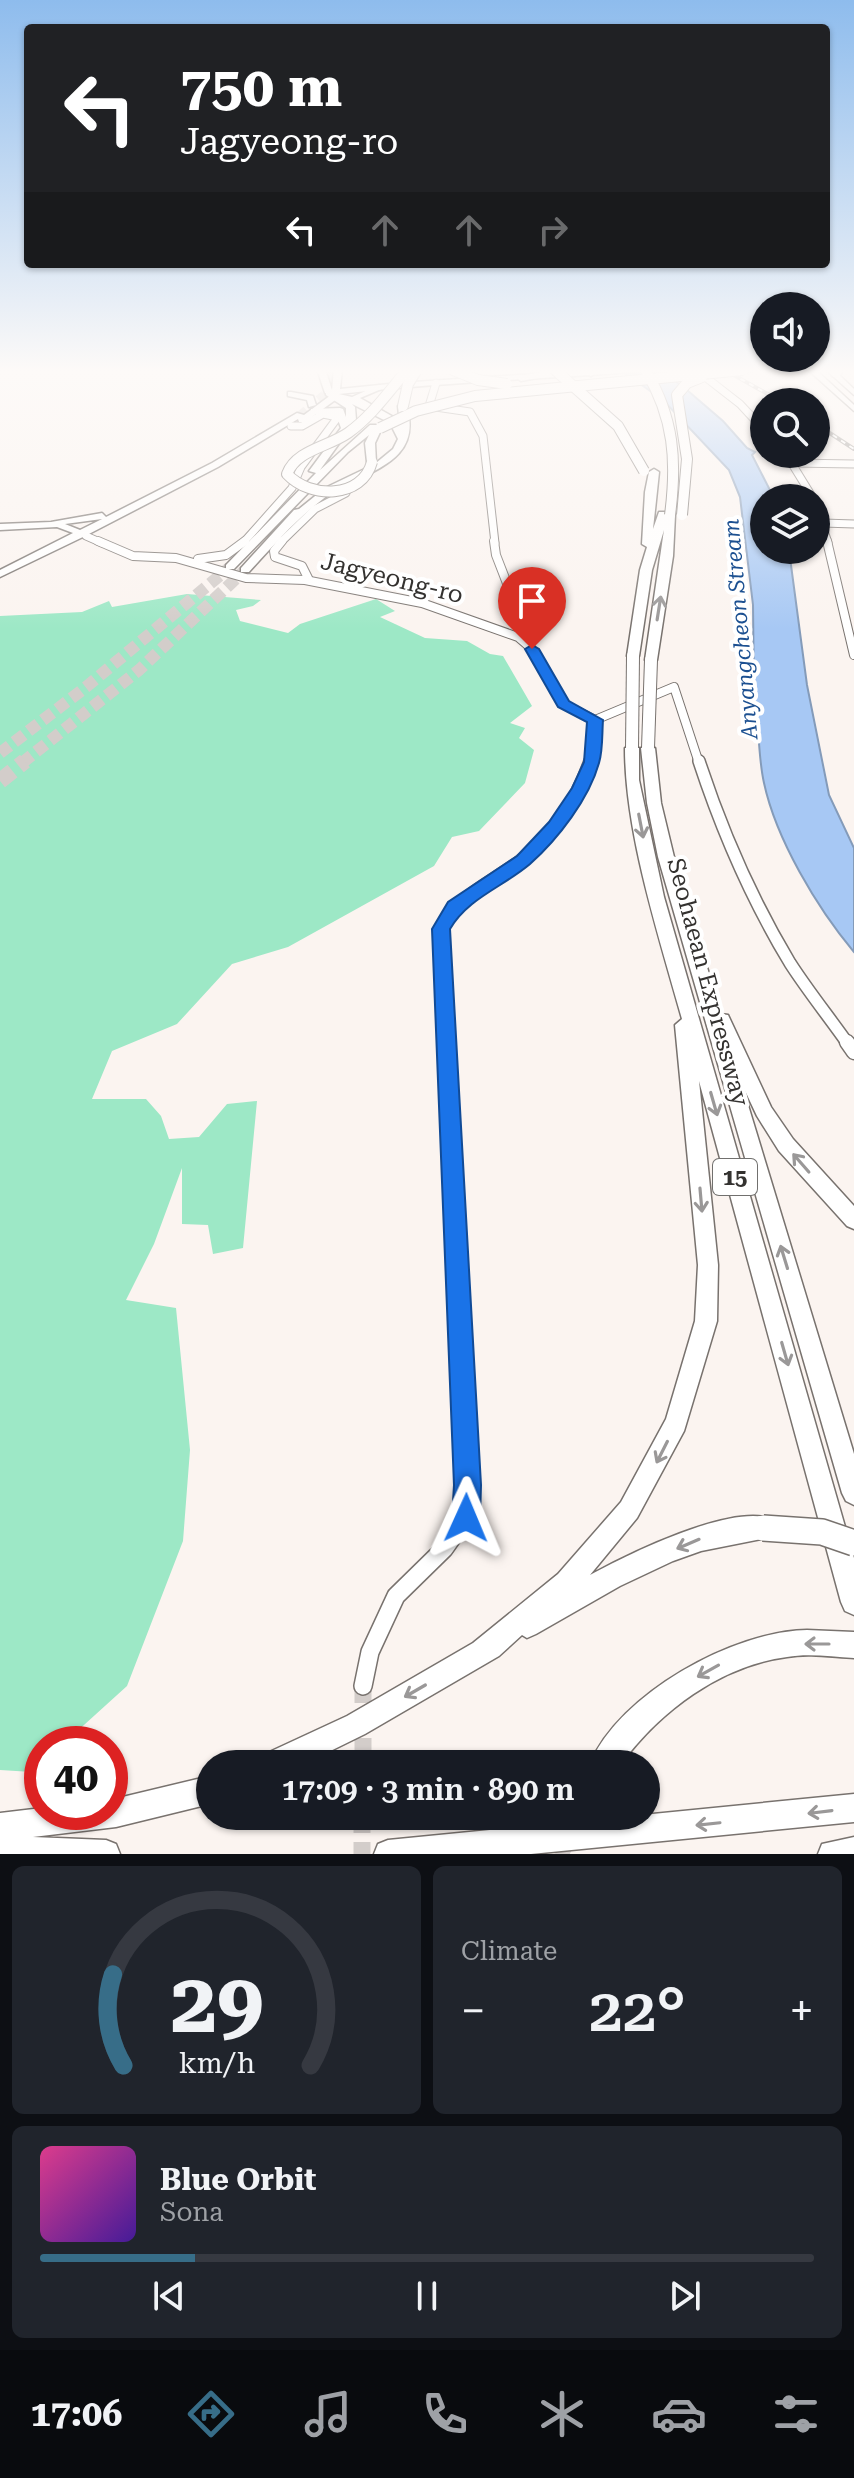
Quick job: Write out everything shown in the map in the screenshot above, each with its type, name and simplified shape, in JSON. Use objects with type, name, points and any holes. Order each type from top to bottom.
[{"type":"highway","points":[[306,456],[293,462],[287,474],[300,486],[319,490],[341,489],[366,479],[372,470],[371,456]]},
{"type":"highway","points":[[271,526],[324,456]]},
{"type":"highway","points":[[326,470],[336,456]]},
{"type":"highway","points":[[230,567],[342,456]]},
{"type":"highway","points":[[245,570],[348,456]]},
{"type":"highway","points":[[284,529],[326,492],[377,468],[391,456]]},
{"type":"highway","points":[[639,456],[649,472],[646,570]]},
{"type":"highway","name":"Seohaean Expressway","points":[[640,748],[633,656],[646,570],[672,515],[669,456]]},
{"type":"highway","name":"Seohaean Expressway","points":[[676,456],[667,556],[640,748],[632,780],[646,855],[691,980],[854,1493]]},
{"type":"highway","points":[[672,515],[686,456]]},
{"type":"highway","points":[[691,980],[786,1145],[854,1220]]},
{"type":"highway","points":[[482,1651],[567,1583],[629,1510],[676,1423],[692,1374],[706,1321],[708,1265],[691,980]]},
{"type":"highway","name":"Seohaean Expressway","points":[[691,980],[854,1602]]},
{"type":"highway","points":[[304,1750],[356,1725],[634,1567],[708,1535],[735,1529],[763,1528],[822,1532],[854,1543]]},
{"type":"highway","points":[[616,1750],[645,1716],[713,1666],[781,1644],[854,1645]]},
{"type":"highway","points":[[0,1827],[116,1813],[196,1793]]},
{"type":"highway","points":[[388,1854],[854,1808]]},
{"type":"highway","points":[[0,1850],[106,1854]]},
{"type":"highway","points":[[832,1854],[854,1851]]},
{"type":"main road","points":[[0,574],[230,456]]},
{"type":"main road","points":[[0,583],[125,510],[233,456]]},
{"type":"main road","points":[[39,524],[125,510]]},
{"type":"main road","points":[[0,527],[51,524],[82,534]]},
{"type":"main road","points":[[51,524],[60,531],[57,543]]},
{"type":"street","points":[[189,560],[226,555],[244,542],[294,488],[301,467],[309,456]]},
{"type":"street","points":[[485,456],[496,555],[525,630],[522,639],[532,649],[563,704],[595,720],[674,687],[709,792],[767,923],[792,966],[854,1052]]},
{"type":"street","points":[[830,464],[854,464]]},
{"type":"street","points":[[309,580],[302,566],[272,555],[291,528],[330,496],[347,492]]},
{"type":"street","points":[[830,523],[854,524]]},
{"type":"street","name":"Jagyeong-ro","points":[[82,534],[133,556],[189,560],[246,578],[309,580],[422,603],[522,639]]},
{"type":"street","points":[[830,553],[854,655]]},
{"type":"street","points":[[363,1686],[370,1652],[396,1596],[444,1549],[466,1518],[467,1469],[441,929],[454,907],[523,860],[555,826],[580,788],[592,762],[595,720]]},
{"type":"green space","points":[[187,594],[261,600],[253,606],[236,610],[240,621],[288,633],[300,624],[376,599],[395,611],[380,617],[425,638],[467,641],[490,654],[503,656],[532,706],[510,723],[525,728],[519,738],[534,750],[525,783],[479,831],[452,837],[434,866],[288,947],[232,964],[177,1024],[112,1051],[92,1099],[146,1099],[161,1116],[169,1139],[199,1137],[227,1104],[257,1101],[243,1248],[213,1254],[208,1225],[182,1224],[182,1168],[154,1244],[126,1300],[176,1308],[190,1450],[183,1541],[127,1686],[83,1726],[24,1726],[24,1772],[0,1770],[0,616],[82,612],[109,601],[112,607]]},
{"type":"water","points":[[715,456],[750,456],[750,468],[759,468],[767,484],[750,484],[750,564],[791,564],[807,685],[829,795],[854,848],[854,952],[826,915],[800,872],[778,827],[764,783],[757,715],[745,707],[754,699],[753,605],[740,497],[729,470]]},
{"type":"tunnel","points":[[0,753],[86,687],[230,567]]},
{"type":"tunnel","points":[[22,763],[139,670],[245,570]]},
{"type":"tunnel","points":[[0,781],[25,761]]},
{"type":"tunnel","points":[[363,1686],[363,1750]]},
{"type":"tunnel","points":[[362,1830],[362,1854]]},
{"type":"tunnel","points":[[556,1854],[567,1830]]},
{"type":"route","points":[[466,1518],[441,929],[454,907],[523,860],[555,826],[580,788],[592,762],[595,720],[563,704],[532,649]]},
{"type":"water label","name":"Anyangcheon Stream","points":[[740,629]]}]
